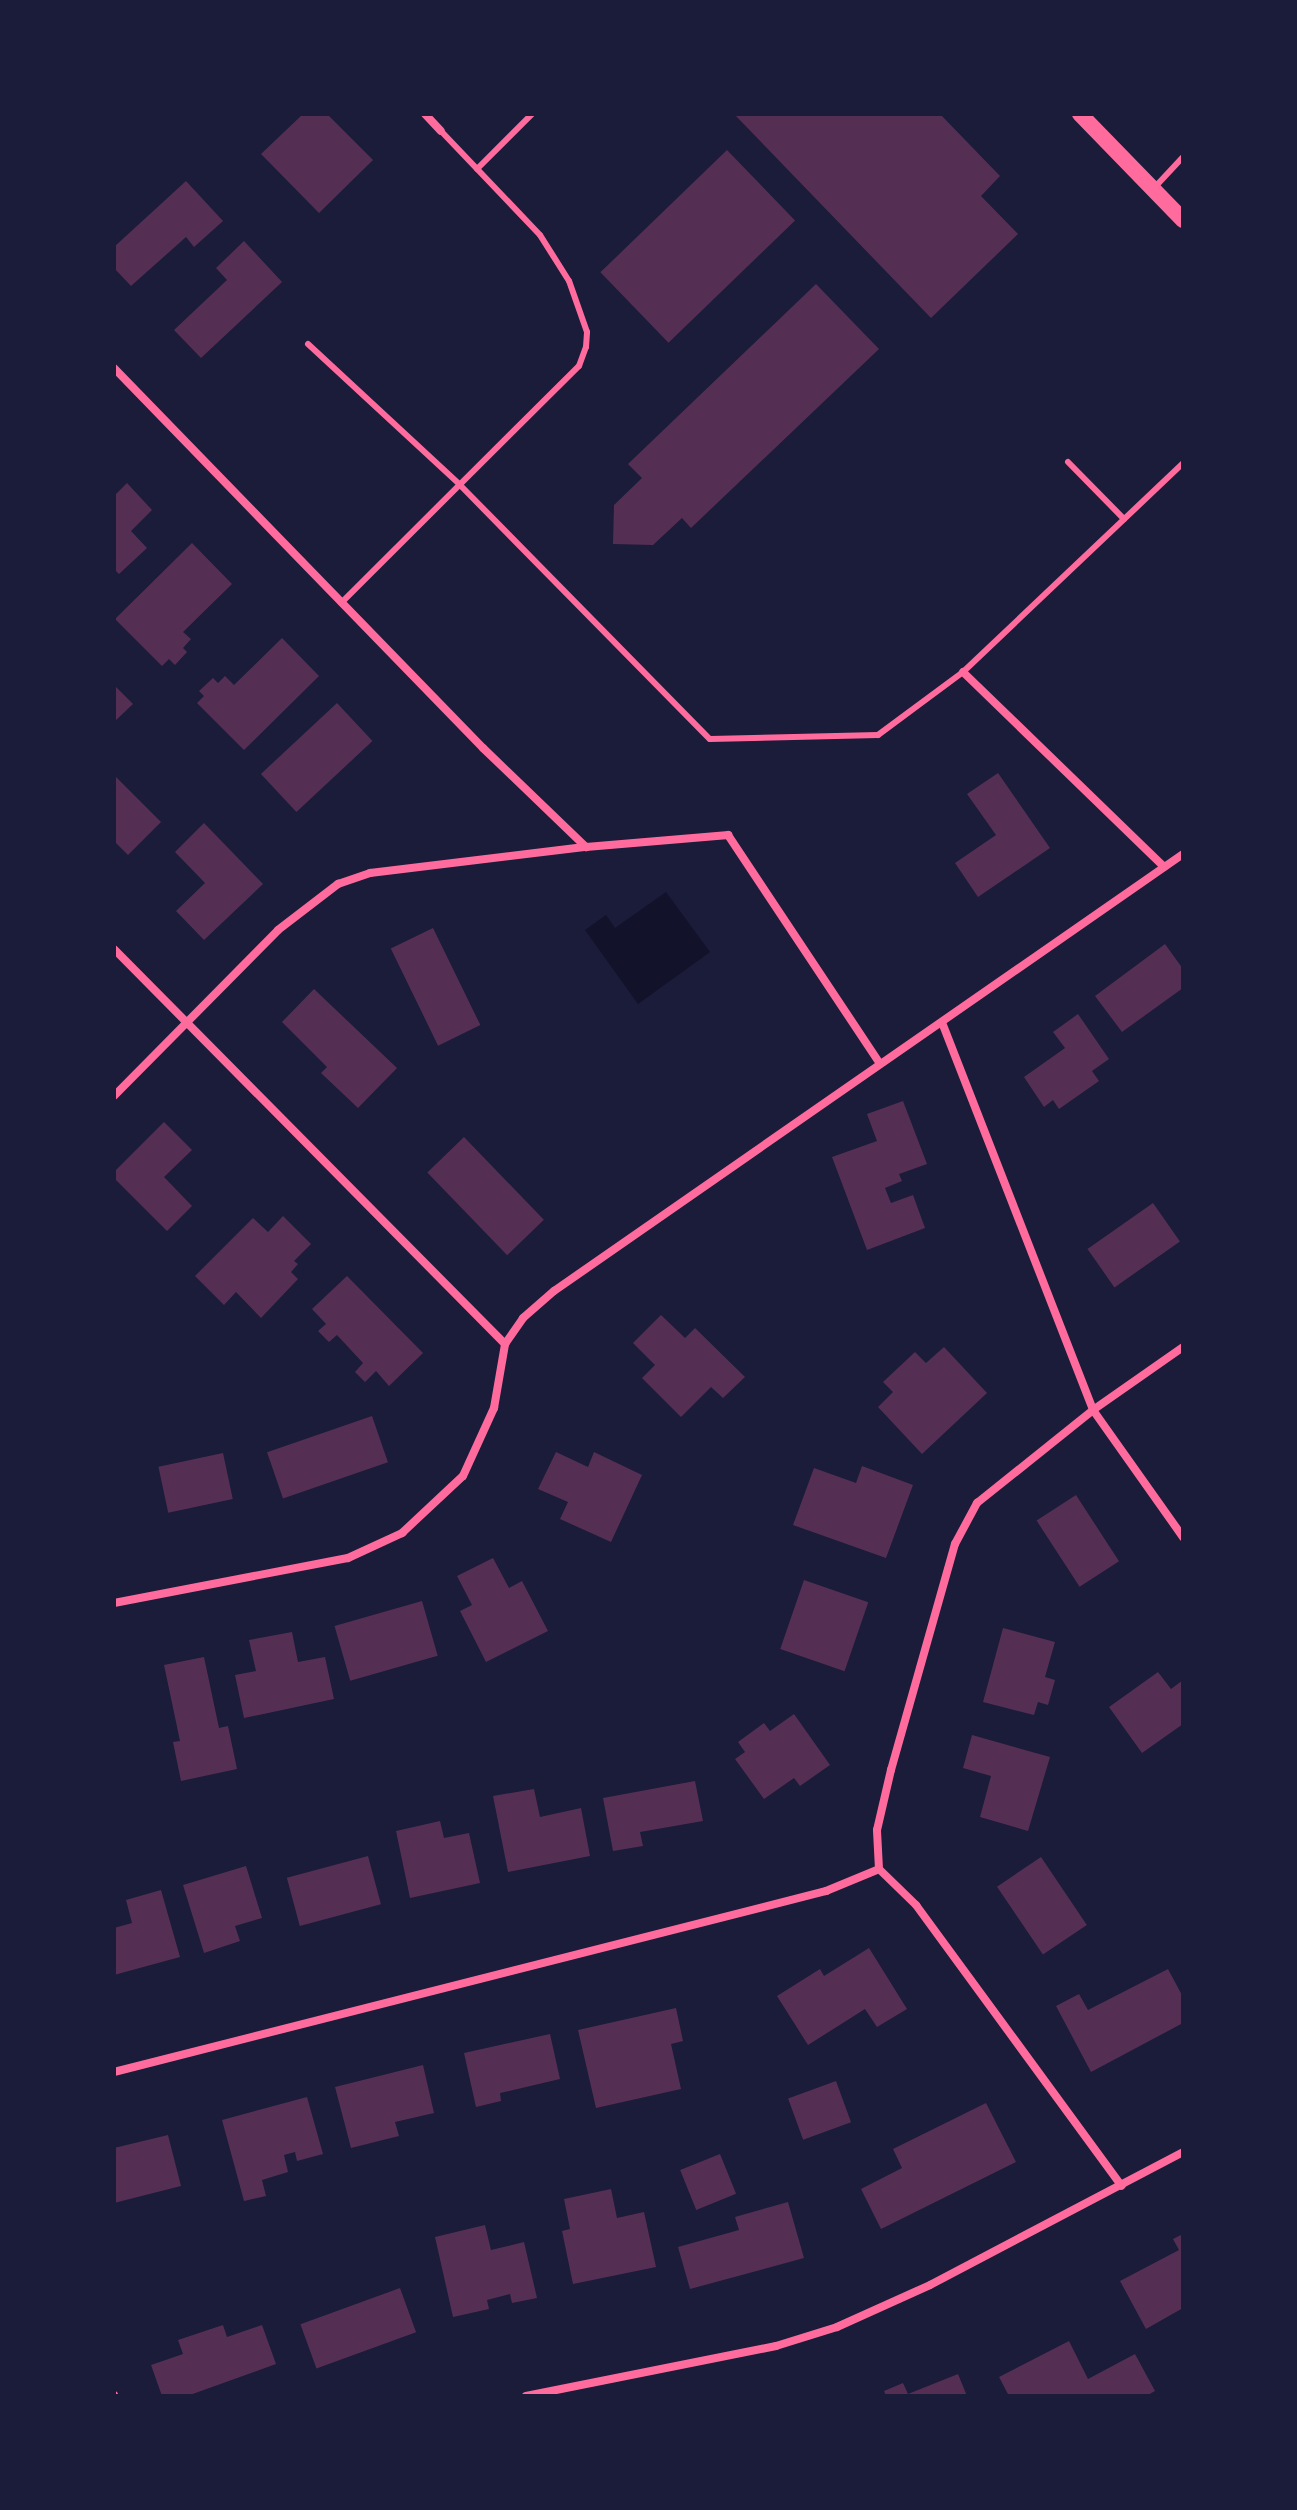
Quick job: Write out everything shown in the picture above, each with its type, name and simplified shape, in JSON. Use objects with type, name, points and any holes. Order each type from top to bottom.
[{"type":"main road","points":[[1080,114],[1183,220]]},
{"type":"street","points":[[425,114],[441,131]]},
{"type":"street","points":[[114,368],[341,603],[586,847]]},
{"type":"street","points":[[963,672],[1164,867]]},
{"type":"street","points":[[114,1096],[278,930],[338,884],[370,873],[586,847],[728,835],[879,1062]]},
{"type":"street","points":[[114,1603],[348,1558],[402,1533],[445,1498],[478,1449],[494,1408],[505,1344],[523,1318],[554,1291],[879,1062],[943,1025],[1183,854]]},
{"type":"street","points":[[114,949],[505,1344]]},
{"type":"street","points":[[943,1025],[1093,1410],[1183,1537]]},
{"type":"street","points":[[1122,2186],[916,1905],[879,1869],[877,1830],[955,1544],[977,1503],[1093,1410],[1183,1347]]},
{"type":"street","points":[[114,2072],[826,1891],[879,1869]]},
{"type":"street","points":[[526,2396],[776,2346],[837,2327],[1122,2186],[1183,2152]]},
{"type":"lane","points":[[477,169],[532,114]]},
{"type":"lane","points":[[341,603],[579,366],[587,332],[569,281],[540,235],[441,131]]},
{"type":"lane","points":[[1153,189],[1183,157]]},
{"type":"lane","points":[[308,344],[460,485],[710,739],[878,735],[963,672],[1183,463]]},
{"type":"lane","points":[[1068,462],[1124,519]]},
{"type":"shaded area","points":[[666,892],[710,952],[638,1004],[585,930],[606,915],[615,928]]},
{"type":"building","points":[[303,114],[327,114],[373,160],[319,213],[261,154]]},
{"type":"building","points":[[734,114],[940,114],[1000,176],[981,196],[1018,234],[931,318]]},
{"type":"building","points":[[727,150],[795,220],[668,343],[600,272]]},
{"type":"building","points":[[186,181],[223,221],[194,247],[186,237],[131,286],[114,268],[114,247]]},
{"type":"building","points":[[244,241],[282,282],[201,358],[174,330],[227,280],[216,268]]},
{"type":"building","points":[[816,284],[879,349],[691,528],[682,518],[653,545],[613,544],[614,505],[642,478],[628,464]]},
{"type":"building","points":[[127,483],[152,510],[131,531],[147,548],[119,574],[114,569],[114,496]]},
{"type":"building","points":[[192,543],[232,584],[183,632],[191,639],[183,648],[187,652],[175,665],[169,659],[162,666],[115,619]]},
{"type":"building","points":[[282,638],[319,676],[244,750],[197,703],[204,696],[199,691],[213,678],[218,683],[225,676],[234,685]]},
{"type":"building","points":[[114,685],[133,704],[114,722]]},
{"type":"building","points":[[337,703],[372,741],[296,812],[261,774]]},
{"type":"building","points":[[998,773],[1050,848],[978,897],[955,863],[996,835],[967,794]]},
{"type":"building","points":[[116,777],[161,822],[128,855],[114,841]]},
{"type":"building","points":[[204,823],[263,884],[204,940],[176,911],[205,883],[175,852]]},
{"type":"building","points":[[433,928],[480,1025],[438,1046],[391,949]]},
{"type":"building","points":[[1165,944],[1183,969],[1183,988],[1122,1032],[1095,996]]},
{"type":"building","points":[[314,989],[397,1068],[358,1108],[321,1073],[327,1067],[282,1022]]},
{"type":"building","points":[[1078,1014],[1109,1059],[1092,1071],[1099,1081],[1059,1109],[1053,1100],[1044,1107],[1024,1077],[1065,1048],[1053,1032]]},
{"type":"building","points":[[903,1101],[927,1164],[899,1174],[902,1181],[885,1188],[891,1203],[913,1195],[925,1228],[867,1250],[832,1157],[877,1141],[867,1114]]},
{"type":"building","points":[[164,1122],[192,1150],[164,1177],[192,1206],[167,1231],[114,1178],[114,1172]]},
{"type":"building","points":[[464,1137],[544,1220],[507,1255],[427,1172]]},
{"type":"building","points":[[1153,1203],[1180,1242],[1114,1287],[1087,1249]]},
{"type":"building","points":[[283,1216],[311,1244],[294,1261],[298,1264],[291,1272],[298,1279],[261,1318],[236,1292],[224,1305],[195,1276],[253,1218],[268,1232]]},
{"type":"building","points":[[347,1276],[423,1353],[389,1386],[376,1371],[365,1382],[355,1372],[363,1363],[337,1335],[329,1342],[318,1331],[326,1324],[312,1309]]},
{"type":"building","points":[[661,1315],[685,1338],[695,1328],[745,1377],[723,1398],[711,1387],[681,1417],[642,1378],[655,1365],[633,1343]]},
{"type":"building","points":[[944,1347],[987,1393],[922,1454],[878,1407],[893,1392],[883,1382],[915,1352],[926,1363]]},
{"type":"building","points":[[372,1416],[388,1462],[283,1498],[267,1452]]},
{"type":"building","points":[[556,1452],[588,1467],[594,1452],[642,1475],[611,1542],[560,1519],[568,1502],[538,1489]]},
{"type":"building","points":[[223,1453],[233,1499],[168,1513],[158,1467]]},
{"type":"building","points":[[862,1466],[913,1485],[886,1558],[793,1525],[814,1468],[856,1483]]},
{"type":"building","points":[[1076,1495],[1119,1561],[1080,1587],[1037,1521]]},
{"type":"building","points":[[493,1558],[509,1588],[522,1581],[548,1631],[486,1662],[460,1611],[472,1605],[457,1576]]},
{"type":"building","points":[[804,1580],[868,1602],[845,1671],[780,1649]]},
{"type":"building","points":[[422,1601],[438,1656],[350,1681],[335,1626]]},
{"type":"building","points":[[1003,1628],[1055,1642],[1045,1677],[1055,1680],[1048,1705],[1038,1702],[1034,1715],[983,1702]]},
{"type":"building","points":[[292,1632],[298,1662],[325,1657],[334,1699],[244,1718],[235,1675],[256,1671],[249,1640]]},
{"type":"building","points":[[204,1657],[219,1728],[228,1726],[237,1769],[181,1781],[173,1742],[180,1741],[164,1665]]},
{"type":"building","points":[[1158,1672],[1171,1689],[1183,1680],[1183,1724],[1142,1753],[1109,1707]]},
{"type":"building","points":[[794,1714],[830,1765],[800,1786],[794,1778],[764,1799],[735,1759],[745,1752],[738,1742],[764,1723],[770,1731]]},
{"type":"building","points":[[972,1735],[1050,1757],[1028,1831],[980,1817],[991,1776],[963,1768]]},
{"type":"building","points":[[695,1781],[703,1821],[640,1832],[643,1846],[613,1851],[603,1798]]},
{"type":"building","points":[[534,1789],[540,1817],[581,1808],[590,1856],[508,1872],[493,1796]]},
{"type":"building","points":[[440,1821],[444,1838],[469,1833],[480,1883],[410,1898],[396,1831]]},
{"type":"building","points":[[368,1856],[381,1904],[300,1926],[287,1878]]},
{"type":"building","points":[[1041,1857],[1087,1925],[1043,1955],[997,1887]]},
{"type":"building","points":[[246,1866],[262,1918],[235,1926],[240,1941],[204,1953],[183,1885]]},
{"type":"building","points":[[161,1890],[180,1957],[114,1975],[114,1928],[132,1923],[126,1900]]},
{"type":"building","points":[[869,1948],[907,2009],[877,2027],[865,2009],[808,2045],[777,1996],[820,1969],[824,1976]]},
{"type":"building","points":[[1168,1969],[1183,1997],[1183,2023],[1091,2072],[1056,2006],[1079,1994],[1088,2010]]},
{"type":"building","points":[[676,2008],[683,2041],[671,2044],[681,2089],[596,2108],[578,2030]]},
{"type":"building","points":[[550,2034],[560,2079],[500,2093],[501,2101],[476,2107],[464,2053]]},
{"type":"building","points":[[423,2065],[434,2113],[395,2122],[399,2136],[351,2148],[335,2087]]},
{"type":"building","points":[[836,2081],[851,2122],[803,2140],[788,2098]]},
{"type":"building","points":[[307,2097],[323,2154],[297,2161],[295,2152],[284,2155],[288,2172],[262,2180],[266,2196],[244,2201],[222,2120]]},
{"type":"building","points":[[986,2103],[1016,2162],[881,2229],[861,2189],[902,2168],[893,2149]]},
{"type":"building","points":[[168,2135],[181,2186],[114,2203],[114,2148]]},
{"type":"building","points":[[720,2154],[736,2194],[696,2210],[680,2170]]},
{"type":"building","points":[[611,2189],[617,2218],[644,2212],[656,2267],[573,2284],[562,2231],[570,2229],[564,2199]]},
{"type":"building","points":[[788,2202],[804,2258],[690,2289],[678,2247],[739,2230],[735,2217]]},
{"type":"building","points":[[485,2225],[491,2250],[524,2242],[537,2298],[512,2303],[510,2294],[487,2300],[489,2309],[453,2317],[435,2237]]},
{"type":"building","points":[[1183,2234],[1183,2308],[1146,2329],[1120,2281],[1179,2250],[1173,2239]]},
{"type":"building","points":[[400,2288],[416,2332],[316,2368],[300,2324]]},
{"type":"building","points":[[223,2325],[227,2337],[262,2325],[276,2364],[187,2396],[162,2396],[151,2365],[183,2354],[178,2340]]},
{"type":"building","points":[[1069,2341],[1088,2379],[1135,2354],[1155,2391],[1146,2396],[1009,2396],[999,2377]]},
{"type":"building","points":[[958,2374],[967,2396],[886,2396],[884,2391],[903,2383],[908,2394]]}]
